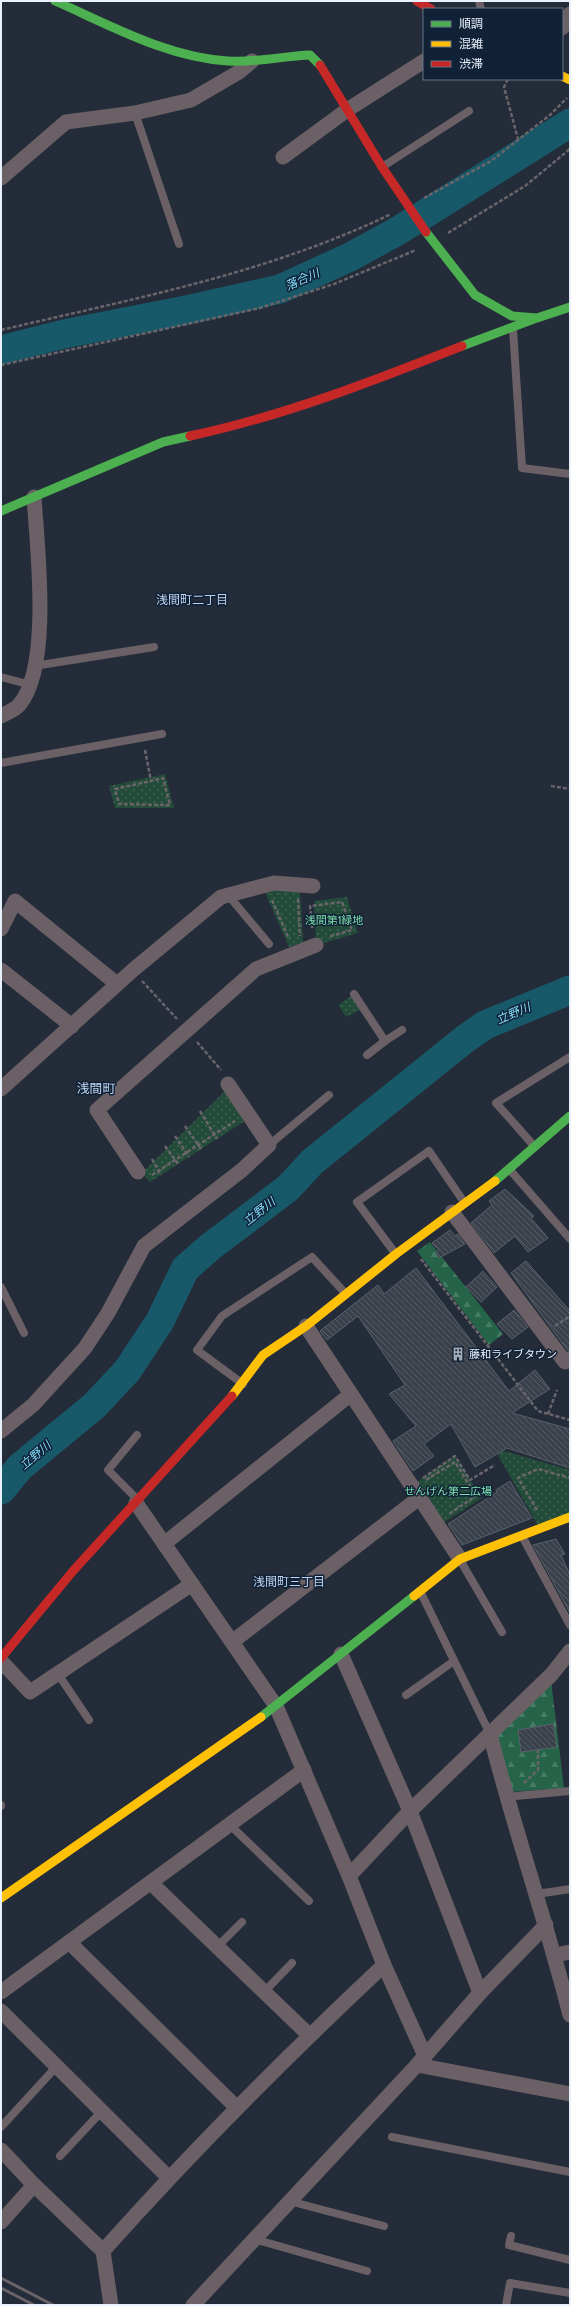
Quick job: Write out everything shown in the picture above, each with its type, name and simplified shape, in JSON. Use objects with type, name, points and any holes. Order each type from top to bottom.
[{"type":"street","points":[[55,1],[173,51],[219,60],[252,61],[310,55],[317,60],[382,167],[410,205],[433,243],[474,295],[512,316],[537,318]]},
{"type":"street","points":[[417,1],[429,8]]},
{"type":"street","points":[[563,26],[570,14]]},
{"type":"street","points":[[1,178],[66,122],[135,113],[191,100],[239,72],[252,61]]},
{"type":"street","points":[[283,157],[347,110],[423,62]]},
{"type":"street","points":[[1,511],[163,442],[242,425],[324,398],[570,307]]},
{"type":"street","points":[[1,716],[19,706],[31,685],[37,657],[40,593],[34,496]]},
{"type":"street","points":[[1,1089],[117,984],[221,897],[274,883],[280,887],[313,886]]},
{"type":"street","points":[[1,929],[15,901],[117,984]]},
{"type":"street","points":[[143,1175],[97,1110],[256,969],[318,940]]},
{"type":"street","points":[[1,970],[72,1026]]},
{"type":"street","points":[[1,1430],[33,1405],[85,1348],[108,1313],[144,1246],[242,1170],[269,1145],[228,1084]]},
{"type":"street","points":[[1,1658],[73,1571],[243,1384],[263,1355],[306,1326],[396,1254],[510,1170],[570,1116]]},
{"type":"street","points":[[452,1212],[565,1362],[570,1358]]},
{"type":"street","points":[[306,1326],[460,1559]]},
{"type":"street","points":[[164,1544],[351,1394]]},
{"type":"street","points":[[232,1642],[419,1498]]},
{"type":"street","points":[[137,1502],[164,1544],[276,1706],[349,1876],[421,2061]]},
{"type":"street","points":[[1,1898],[276,1706],[460,1559],[570,1517]]},
{"type":"street","points":[[1,1661],[30,1692],[192,1584]]},
{"type":"street","points":[[349,1876],[410,1811],[552,1674],[570,1651]]},
{"type":"street","points":[[341,1654],[410,1811],[480,1993]]},
{"type":"street","points":[[490,1734],[506,1797],[555,1955],[570,2015]]},
{"type":"street","points":[[1,1992],[151,1884],[304,1770]]},
{"type":"street","points":[[151,1884],[309,2035]]},
{"type":"street","points":[[193,2305],[421,2061],[480,1993],[546,1925]]},
{"type":"street","points":[[69,1942],[237,2108]]},
{"type":"street","points":[[555,1955],[570,1952]]},
{"type":"street","points":[[103,2251],[169,2178],[237,2108],[309,2035],[384,1966]]},
{"type":"street","points":[[1,2011],[169,2178]]},
{"type":"street","points":[[421,2061],[570,2094]]},
{"type":"street","points":[[1,2150],[34,2185],[103,2251],[111,2305]]},
{"type":"street","points":[[1,2222],[34,2185]]},
{"type":"lane","points":[[382,167],[469,111]]},
{"type":"lane","points":[[135,113],[179,244]]},
{"type":"lane","points":[[513,328],[522,468],[570,474]]},
{"type":"lane","points":[[34,666],[154,647]]},
{"type":"lane","points":[[1,677],[31,685]]},
{"type":"lane","points":[[1,763],[162,734]]},
{"type":"lane","points":[[228,895],[269,944]]},
{"type":"lane","points":[[354,994],[385,1041]]},
{"type":"lane","points":[[367,1055],[402,1030]]},
{"type":"lane","points":[[535,1148],[496,1103],[570,1057]]},
{"type":"lane","points":[[269,1145],[329,1095]]},
{"type":"lane","points":[[396,1254],[357,1202],[429,1151],[464,1203]]},
{"type":"lane","points":[[510,1170],[570,1239]]},
{"type":"lane","points":[[243,1384],[197,1350],[222,1316],[312,1257],[346,1294]]},
{"type":"lane","points":[[1,1287],[24,1333]]},
{"type":"lane","points":[[137,1435],[108,1470],[137,1502]]},
{"type":"lane","points":[[521,1536],[570,1625]]},
{"type":"lane","points":[[460,1559],[502,1632]]},
{"type":"lane","points":[[420,1591],[490,1734]]},
{"type":"lane","points":[[406,1694],[454,1661]]},
{"type":"lane","points":[[58,1674],[89,1720]]},
{"type":"lane","points":[[506,1797],[570,1791]]},
{"type":"lane","points":[[230,1825],[309,1901]]},
{"type":"lane","points":[[537,1894],[570,1889]]},
{"type":"lane","points":[[217,1947],[242,1922]]},
{"type":"lane","points":[[264,1992],[292,1963]]},
{"type":"lane","points":[[1,2127],[57,2066]]},
{"type":"lane","points":[[60,2156],[102,2111]]},
{"type":"lane","points":[[392,2136],[570,2172]]},
{"type":"lane","points":[[289,2201],[384,2226]]},
{"type":"lane","points":[[511,2236],[510,2245],[570,2260]]},
{"type":"lane","points":[[254,2239],[367,2271]]},
{"type":"lane","points":[[506,2305],[510,2283],[570,2293]]},
{"type":"path","points":[[508,80],[504,87],[518,140]]},
{"type":"path","points":[[1,330],[157,293],[296,254],[365,227],[410,205],[491,161],[550,115],[570,95]]},
{"type":"path","points":[[1,365],[260,308],[334,284],[433,243],[525,186],[570,149]]},
{"type":"path","points":[[142,737],[151,780]]},
{"type":"path","points":[[163,778],[170,805],[119,804],[115,789],[151,780],[163,778]]},
{"type":"path","points":[[551,786],[570,789]]},
{"type":"path","points":[[291,942],[268,893],[280,887],[298,892],[301,939],[296,940]]},
{"type":"path","points":[[342,902],[352,930],[318,940],[313,925],[310,906],[342,902]]},
{"type":"path","points":[[200,1111],[217,1139]]},
{"type":"path","points":[[143,1175],[159,1171],[247,1112]]},
{"type":"path","points":[[185,1126],[201,1149]]},
{"type":"path","points":[[175,1136],[189,1157]]},
{"type":"path","points":[[165,1146],[178,1164]]},
{"type":"path","points":[[152,1158],[161,1175]]},
{"type":"path","points":[[409,1245],[538,1411],[570,1420]]},
{"type":"path","points":[[548,1414],[557,1390]]},
{"type":"path","points":[[421,1483],[420,1480],[455,1456],[470,1480],[495,1465]]},
{"type":"path","points":[[424,1477],[426,1480],[455,1462],[476,1496],[446,1516]]},
{"type":"path","points":[[537,1511],[518,1478],[538,1469],[570,1478]]},
{"type":"path","points":[[525,1795],[524,1782],[538,1770],[538,1750]]},
{"type":"green space","points":[[165,774],[174,808],[115,808],[109,786]]},
{"type":"green space","points":[[300,889],[303,942],[289,947],[264,890]]},
{"type":"green space","name":"浅間第1緑地","points":[[347,897],[358,933],[316,945],[314,901]]},
{"type":"green space","points":[[353,995],[362,1009],[346,1017],[338,1005]]},
{"type":"green space","points":[[228,1088],[248,1119],[150,1182],[142,1173]]},
{"type":"green space","points":[[430,1242],[503,1334],[489,1345],[417,1251]]},
{"type":"green space","points":[[494,1448],[570,1470],[570,1517],[540,1529]]},
{"type":"green space","name":"せんげん第二広場","points":[[455,1456],[482,1498],[440,1525],[414,1484]]},
{"type":"green space","points":[[551,1680],[564,1788],[509,1792],[496,1737]]},
{"type":"building","points":[[505,1189],[534,1216],[531,1218],[548,1238],[528,1252],[515,1236],[494,1253],[471,1223],[492,1205],[489,1201]]},
{"type":"building","points":[[450,1230],[455,1236],[458,1234],[465,1244],[439,1258],[436,1253],[439,1250],[432,1243]]},
{"type":"building","points":[[526,1261],[570,1311],[570,1350],[568,1351],[511,1273]]},
{"type":"building","points":[[416,1268],[509,1391],[535,1370],[550,1389],[512,1413],[570,1429],[570,1468],[507,1448],[475,1467],[451,1424],[424,1444],[434,1456],[413,1471],[393,1441],[416,1426],[389,1394],[405,1385],[358,1316],[327,1340],[320,1331],[378,1285],[384,1294]]},
{"type":"building","points":[[483,1271],[497,1287],[481,1302],[466,1287]]},
{"type":"building","points":[[514,1310],[528,1327],[512,1339],[497,1324]]},
{"type":"building","points":[[510,1481],[532,1518],[462,1545],[448,1524],[497,1492],[496,1490]]},
{"type":"building","points":[[556,1539],[565,1554],[561,1555],[570,1575],[570,1613],[533,1545]]},
{"type":"building","points":[[553,1724],[557,1747],[521,1752],[518,1730]]},
{"type":"waterway","name":"落合川","points":[[1,350],[64,334],[191,309],[280,289],[350,257],[396,232],[570,123]]},
{"type":"waterway","name":"立野川","points":[[1,1490],[20,1467],[94,1406],[127,1371],[160,1321],[185,1269],[210,1247],[288,1188],[312,1162],[465,1039],[485,1025],[570,990]]},
{"type":"railway","points":[[1,2278],[53,2305]]},
{"type":"railway","points":[[1,2288],[34,2305]]},
{"type":"traffic: fast","points":[[55,1],[161,47],[183,53],[228,61],[259,60],[310,55],[320,65]]},
{"type":"traffic: fast","points":[[426,232],[475,295],[512,316],[537,318],[570,307]]},
{"type":"traffic: fast","points":[[462,346],[534,319]]},
{"type":"traffic: fast","points":[[1,511],[163,442],[190,436]]},
{"type":"traffic: fast","points":[[495,1181],[570,1116]]},
{"type":"traffic: fast","points":[[261,1717],[414,1596]]},
{"type":"traffic: slow","points":[[563,76],[570,80]]},
{"type":"traffic: slow","points":[[232,1396],[263,1355],[306,1326],[396,1254],[495,1181]]},
{"type":"traffic: slow","points":[[414,1596],[460,1559],[570,1517]]},
{"type":"traffic: slow","points":[[1,1898],[261,1717]]},
{"type":"traffic: jam","points":[[417,1],[429,8]]},
{"type":"traffic: jam","points":[[320,65],[382,167],[426,232]]},
{"type":"traffic: jam","points":[[190,436],[225,428],[328,397],[462,346]]},
{"type":"traffic: jam","points":[[1,1658],[73,1571],[232,1396]]},
{"type":"place","name":"藤和ライブタウン","points":[[458,1354]]},
{"type":"district","name":"浅間町二丁目","points":[[192,599]]},
{"type":"district","name":"浅間町","points":[[96,1088]]},
{"type":"district","name":"浅間町三丁目","points":[[289,1581]]}]
